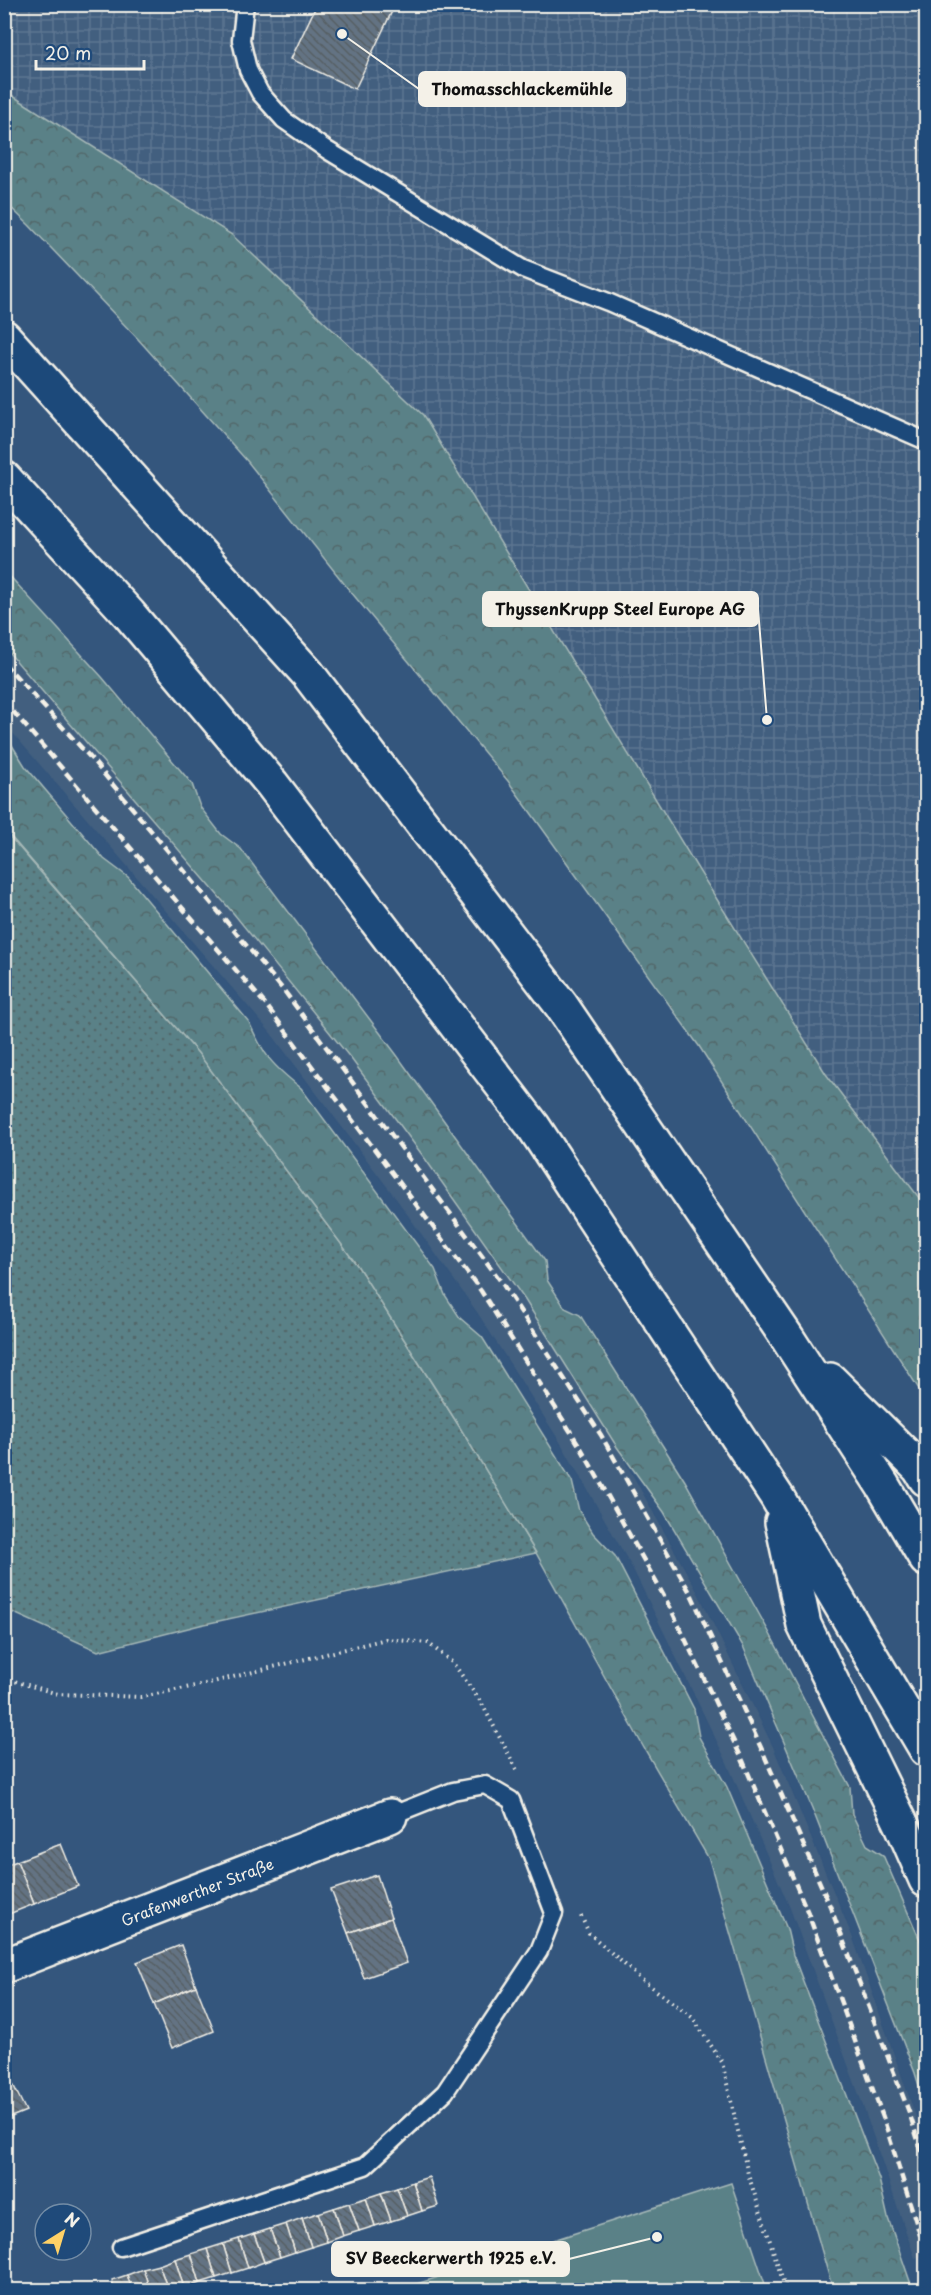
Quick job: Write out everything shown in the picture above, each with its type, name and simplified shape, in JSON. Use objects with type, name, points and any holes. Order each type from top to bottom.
[{"type":"main road","points":[[4,337],[308,674],[561,1005],[788,1339],[927,1559]]},
{"type":"main road","points":[[4,478],[129,614],[272,784],[532,1126],[777,1497],[927,1749]]},
{"type":"main road","points":[[788,1339],[919,1468],[927,1479]]},
{"type":"main road","points":[[777,1497],[804,1625],[927,1880]]},
{"type":"main road","name":"Grafenwerther Straße","points":[[4,1965],[390,1816]]},
{"type":"lane","points":[[245,4],[241,40],[248,70],[260,93],[284,120],[327,150],[524,269],[608,302],[927,441]]},
{"type":"lane","points":[[121,2247],[365,2166],[445,2092],[539,1951],[554,1913],[512,1800],[485,1785],[453,1791],[390,1816]]},
{"type":"path","points":[[4,1678],[58,1694],[141,1697],[205,1684],[387,1639],[428,1643],[453,1664],[481,1702],[520,1776]]},
{"type":"path","points":[[580,1912],[589,1933],[642,1980],[692,2018],[722,2062],[748,2174],[786,2290]]},
{"type":"shaded area","points":[[4,5],[926,5],[926,1207],[826,1074],[421,418],[232,235],[5,91]]},
{"type":"shaded area","points":[[4,648],[234,914],[352,1060],[525,1300],[617,1447],[699,1595],[773,1747],[852,1936],[926,2145],[926,2255],[915,2258],[861,2100],[790,1908],[725,1758],[633,1569],[562,1445],[477,1312],[395,1197],[270,1032],[5,724]]},
{"type":"green space","points":[[5,91],[232,235],[423,415],[698,869],[826,1074],[926,1207],[926,1400],[699,1046],[508,781],[346,586],[248,462],[138,339],[5,202]]},
{"type":"green space","points":[[5,571],[102,677],[192,784],[200,807],[221,834],[241,849],[396,1054],[545,1261],[547,1280],[565,1308],[580,1315],[685,1481],[769,1632],[850,1787],[852,1814],[867,1845],[883,1855],[926,1954],[926,2108],[915,2073],[812,1808],[743,1646],[664,1512],[617,1447],[525,1300],[352,1060],[234,914],[5,648]]},
{"type":"green space","points":[[5,734],[25,766],[104,859],[128,877],[249,1022],[270,1059],[301,1088],[435,1269],[445,1295],[460,1318],[482,1337],[572,1481],[579,1511],[593,1533],[615,1556],[694,1709],[699,1737],[727,1787],[787,1929],[793,1955],[879,2179],[888,2218],[913,2290],[833,2290],[709,1859],[644,1748],[536,1553],[357,1265],[198,1053],[5,830]]},
{"type":"green space","points":[[4,830],[198,1053],[357,1265],[536,1553],[200,1625],[98,1651],[5,1609]]},
{"type":"green space","points":[[731,2183],[767,2290],[398,2290]]},
{"type":"building","points":[[317,4],[383,4],[393,9],[355,89],[291,59]]},
{"type":"building","points":[[61,1844],[78,1886],[34,1904],[17,1861]]},
{"type":"building","points":[[17,1861],[34,1904],[4,1916],[4,1866]]},
{"type":"building","points":[[377,1875],[391,1918],[348,1933],[331,1890]]},
{"type":"building","points":[[391,1918],[407,1963],[364,1978],[348,1933]]},
{"type":"building","points":[[181,1945],[196,1986],[154,2004],[137,1962]]},
{"type":"building","points":[[196,1986],[214,2031],[172,2048],[154,2004]]},
{"type":"building","points":[[4,2066],[26,2111],[4,2120]]},
{"type":"building","points":[[429,2177],[438,2206],[422,2211],[413,2182]]},
{"type":"building","points":[[413,2182],[422,2211],[407,2216],[397,2188]]},
{"type":"building","points":[[397,2188],[407,2216],[391,2221],[381,2193]]},
{"type":"building","points":[[381,2193],[391,2221],[375,2226],[366,2198]]},
{"type":"building","points":[[366,2198],[375,2226],[359,2231],[349,2203]]},
{"type":"building","points":[[349,2203],[359,2231],[343,2236],[334,2208]]},
{"type":"building","points":[[334,2208],[343,2236],[327,2242],[318,2213]]},
{"type":"building","points":[[318,2213],[327,2242],[311,2247],[302,2218]]},
{"type":"building","points":[[302,2218],[311,2247],[295,2252],[286,2224]]},
{"type":"building","points":[[286,2224],[295,2252],[280,2257],[270,2229]]},
{"type":"building","points":[[270,2229],[280,2257],[264,2262],[254,2234]]},
{"type":"building","points":[[254,2234],[264,2262],[248,2268],[239,2239]]},
{"type":"building","points":[[239,2239],[248,2268],[232,2273],[223,2244]]},
{"type":"building","points":[[223,2244],[232,2273],[216,2278],[207,2249]]},
{"type":"building","points":[[207,2249],[216,2278],[200,2283],[191,2254]]},
{"type":"building","points":[[191,2254],[200,2283],[184,2288],[175,2259]]},
{"type":"building","points":[[175,2259],[184,2288],[168,2290],[159,2265]]},
{"type":"building","points":[[159,2265],[168,2290],[150,2290],[143,2269]]},
{"type":"building","points":[[143,2269],[150,2290],[132,2290],[127,2275]]},
{"type":"building","points":[[127,2275],[132,2290],[115,2290],[112,2280]]},
{"type":"railway","points":[[4,663],[89,756],[285,992],[500,1280],[601,1435],[692,1596],[762,1750],[830,1906],[909,2112],[926,2165]]},
{"type":"railway","points":[[4,701],[266,1005],[481,1291],[581,1448],[670,1607],[743,1761],[808,1913],[884,2120],[926,2254]]},
{"type":"place","name":"Thomasschlackemühle","points":[[342,34]]},
{"type":"place","name":"ThyssenKrupp Steel Europe AG","points":[[767,720]]},
{"type":"place","name":"SV Beeckerwerth 1925 e.V.","points":[[657,2237]]}]
